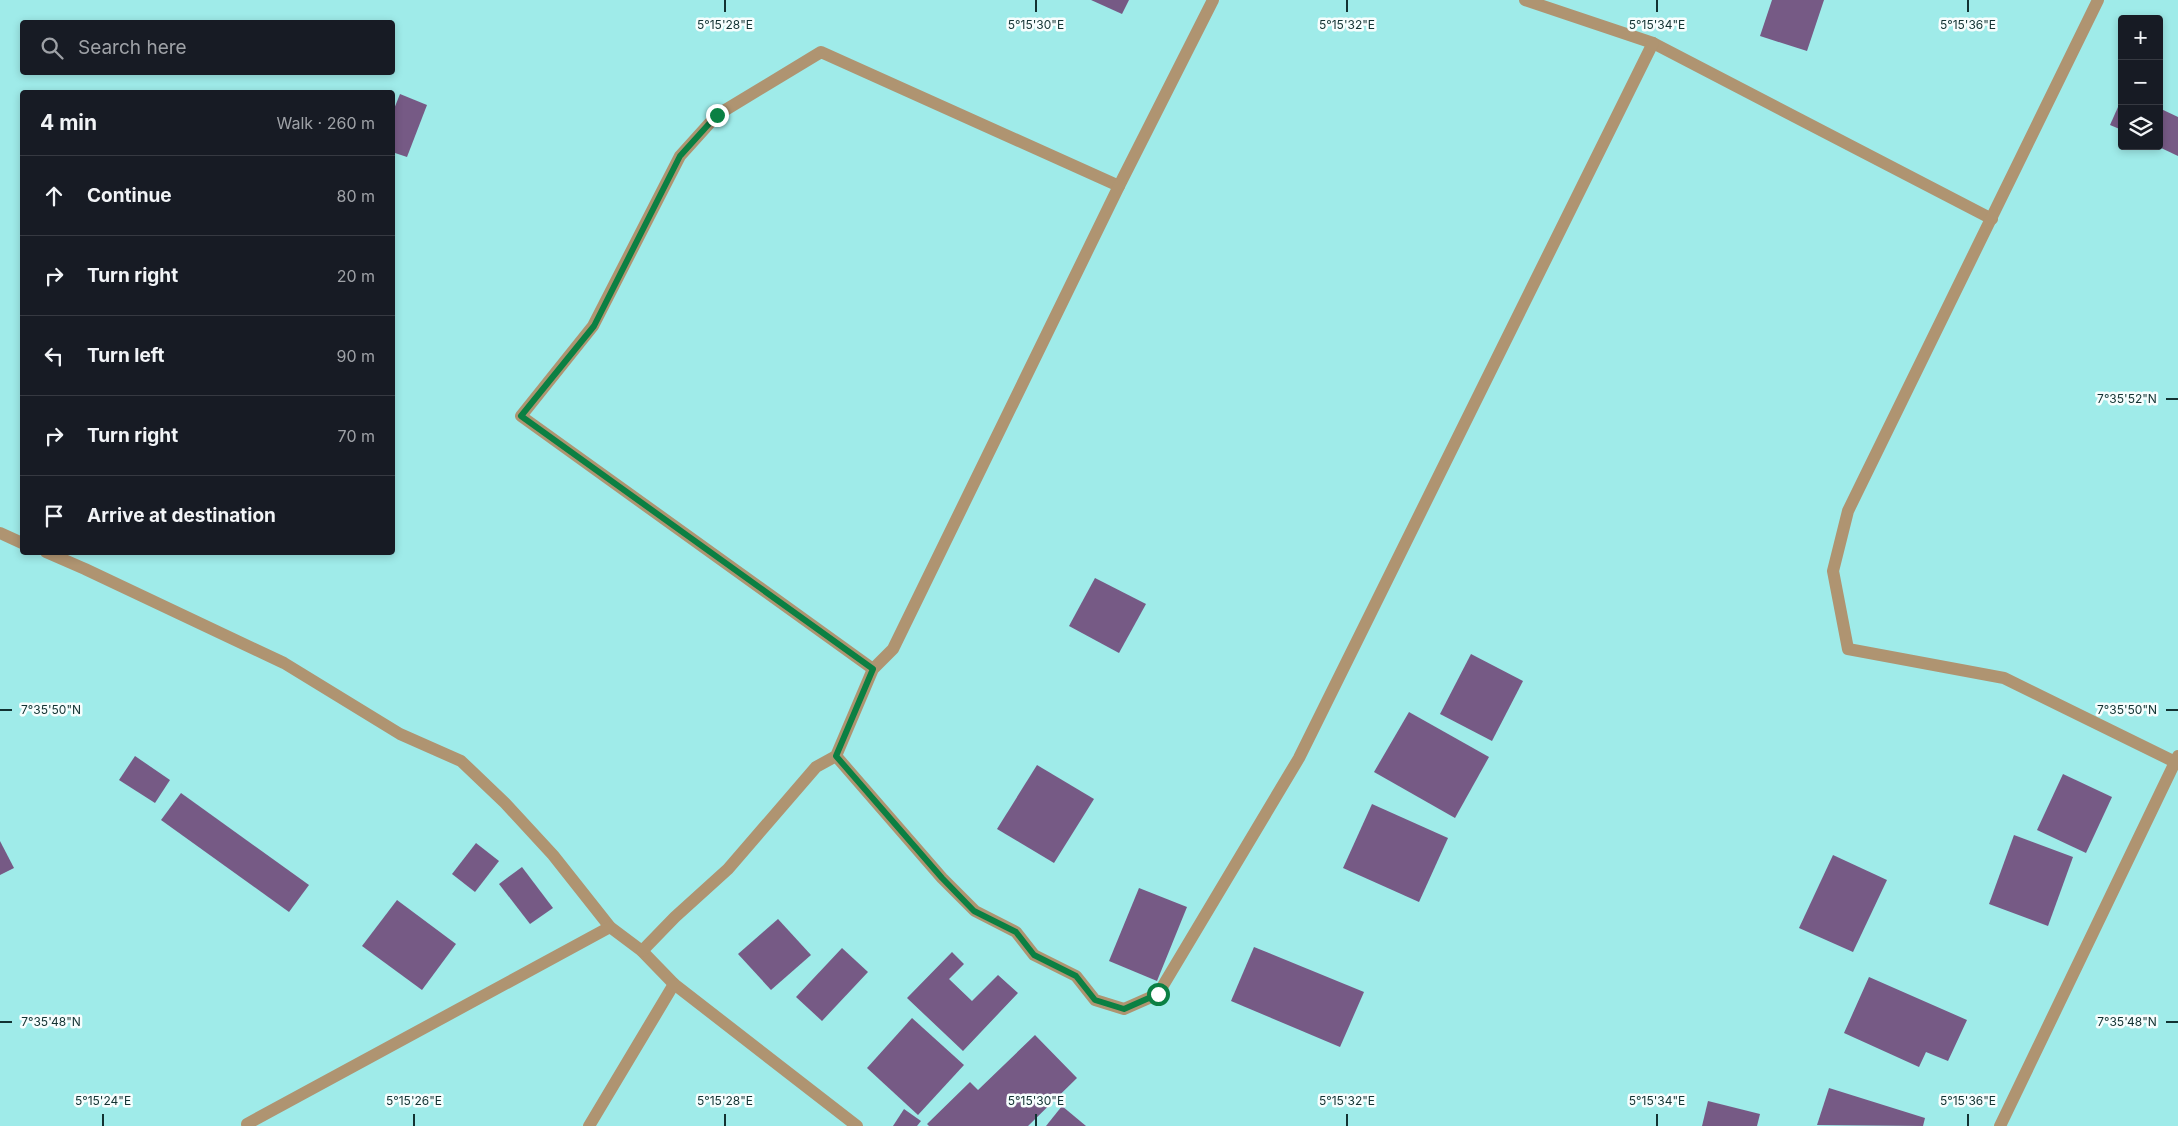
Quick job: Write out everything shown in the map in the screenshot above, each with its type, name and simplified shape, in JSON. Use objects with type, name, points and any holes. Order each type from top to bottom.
[{"type":"street","points":[[642,951],[675,917],[728,869],[816,767],[836,756],[873,669],[893,648],[1119,186],[1213,0]]},
{"type":"street","points":[[1525,0],[1653,43],[1992,219]]},
{"type":"street","points":[[2000,1126],[2177,759],[2004,678],[1848,648],[1833,571],[1848,511],[2098,0]]},
{"type":"street","points":[[836,756],[942,878],[974,911],[1016,932],[1034,955],[1076,976],[1095,1000],[1124,1009],[1158,994],[1298,758],[1653,43]]},
{"type":"street","points":[[873,669],[521,416],[594,326],[680,156],[717,115],[821,52],[1119,186]]},
{"type":"street","points":[[0,533],[20,542]]},
{"type":"street","points":[[53,555],[284,663],[400,734],[461,761],[504,803],[553,856],[610,927],[642,951],[674,984],[858,1126]]},
{"type":"street","points":[[246,1125],[610,927]]},
{"type":"street","points":[[588,1126],[674,984]]},
{"type":"building","points":[[1091,0],[1129,0],[1122,14]]},
{"type":"building","points":[[1772,0],[1824,0],[1807,51],[1760,36]]},
{"type":"building","points":[[400,94],[427,105],[407,157],[395,153],[395,106]]},
{"type":"building","points":[[2118,107],[2118,128],[2110,125]]},
{"type":"building","points":[[2163,110],[2178,117],[2178,156],[2163,149]]},
{"type":"building","points":[[1095,578],[1146,604],[1119,653],[1069,626]]},
{"type":"building","points":[[1471,654],[1523,681],[1492,741],[1440,714]]},
{"type":"building","points":[[1409,712],[1489,757],[1455,818],[1374,772]]},
{"type":"building","points":[[135,756],[170,780],[155,803],[119,780]]},
{"type":"building","points":[[1037,765],[1094,799],[1054,863],[997,829]]},
{"type":"building","points":[[2063,774],[2112,797],[2086,853],[2037,830]]},
{"type":"building","points":[[181,793],[309,885],[289,912],[161,820]]},
{"type":"building","points":[[1372,804],[1448,838],[1419,902],[1343,868]]},
{"type":"building","points":[[2014,835],[2073,857],[2048,926],[1989,904]]},
{"type":"building","points":[[0,841],[14,868],[0,875]]},
{"type":"building","points":[[476,843],[499,861],[475,892],[452,874]]},
{"type":"building","points":[[1833,855],[1887,880],[1853,952],[1799,928]]},
{"type":"building","points":[[522,867],[553,908],[530,924],[499,884]]},
{"type":"building","points":[[1139,888],[1187,907],[1157,981],[1109,961]]},
{"type":"building","points":[[397,900],[456,944],[422,990],[362,946]]},
{"type":"building","points":[[778,919],[811,955],[771,990],[738,954]]},
{"type":"building","points":[[1254,947],[1364,992],[1340,1047],[1231,1001]]},
{"type":"building","points":[[842,948],[868,972],[822,1021],[796,997]]},
{"type":"building","points":[[952,952],[964,964],[949,979],[972,1001],[998,975],[1018,993],[963,1051],[907,998]]},
{"type":"building","points":[[1869,977],[1967,1020],[1948,1061],[1926,1052],[1919,1067],[1844,1033]]},
{"type":"building","points":[[912,1018],[964,1065],[918,1115],[867,1068]]},
{"type":"building","points":[[1035,1035],[1077,1078],[1028,1126],[929,1126],[927,1124],[970,1082],[978,1090]]},
{"type":"building","points":[[1829,1088],[1925,1118],[1923,1126],[1817,1125]]},
{"type":"building","points":[[1708,1101],[1760,1114],[1757,1126],[1702,1126]]},
{"type":"building","points":[[1062,1106],[1086,1126],[1046,1126]]},
{"type":"building","points":[[904,1109],[921,1121],[917,1126],[893,1126]]},
{"type":"route","points":[[717,115],[680,156],[594,326],[521,416],[873,669],[836,756],[942,878],[974,911],[1016,932],[1034,955],[1076,976],[1095,1000],[1124,1009],[1158,994]]}]
